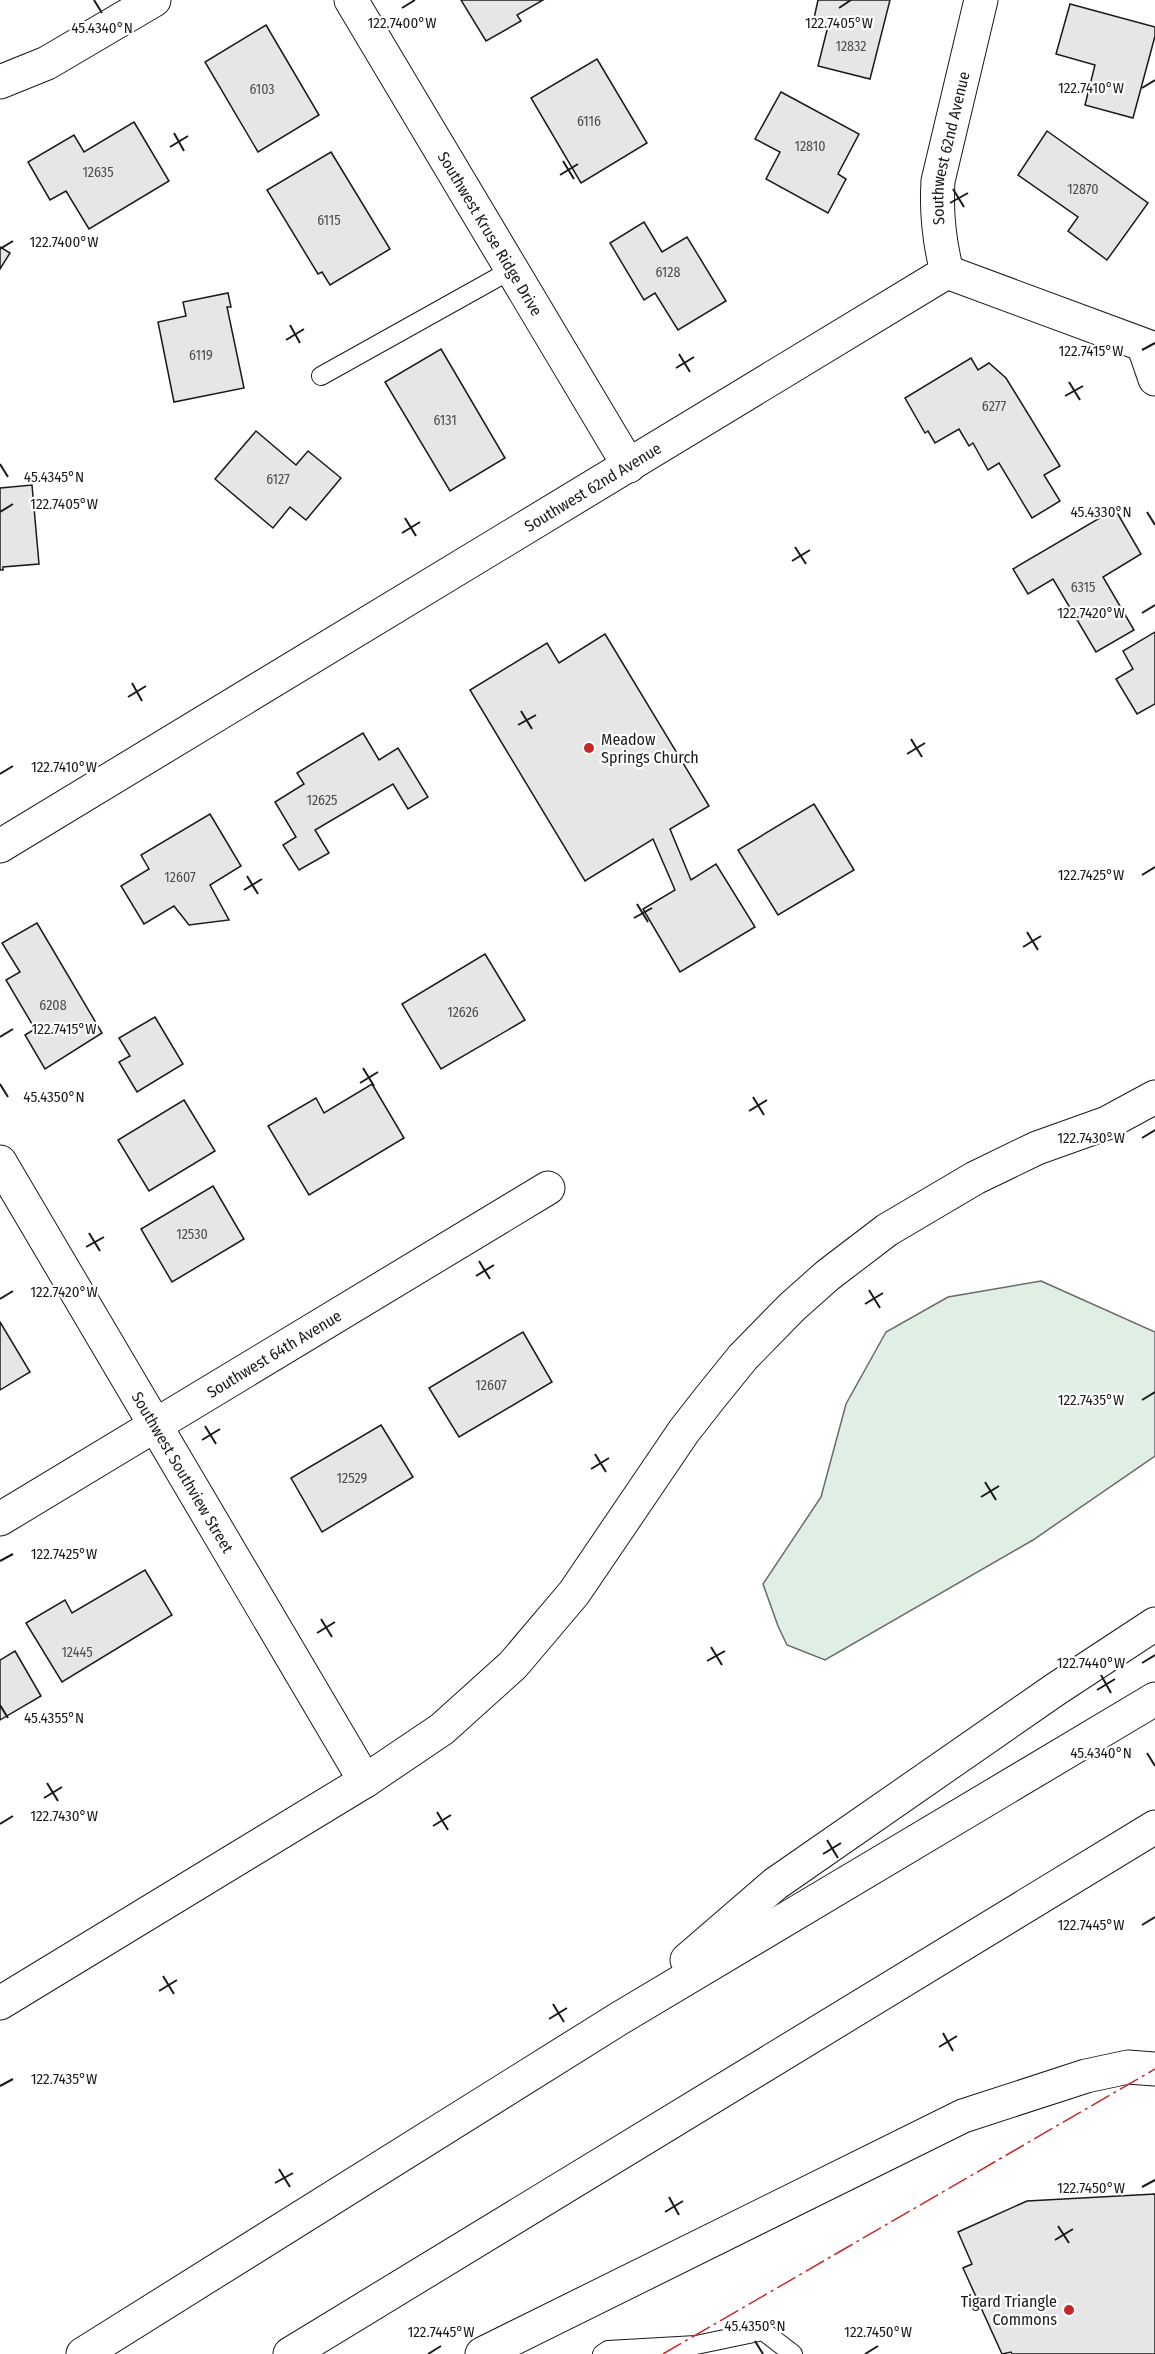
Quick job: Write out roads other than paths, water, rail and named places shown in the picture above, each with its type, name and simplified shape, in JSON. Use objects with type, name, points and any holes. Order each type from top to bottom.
[{"type":"main road","points":[[0,82],[47,63],[154,0]]},
{"type":"main road","name":"Southwest Kruse Ridge Drive","points":[[351,0],[629,466]]},
{"type":"main road","name":"Southwest 62nd Avenue","points":[[0,846],[947,272],[939,239],[936,207],[939,181],[981,0]]},
{"type":"main road","points":[[947,272],[1149,348],[1155,379]]},
{"type":"main road","points":[[0,2003],[365,1781],[442,1729],[513,1665],[574,1593],[678,1440],[709,1399],[743,1357],[821,1281],[887,1230],[975,1178],[1037,1148],[1107,1123],[1155,1097]]},
{"type":"main road","points":[[1107,1123],[1155,1121]]},
{"type":"main road","name":"Southwest Southview Street","points":[[0,1162],[365,1781]]},
{"type":"main road","name":"Southwest 64th Avenue","points":[[0,1519],[548,1188]]},
{"type":"main road","points":[[620,2018],[775,1884],[1056,1689],[1155,1624]]},
{"type":"main road","points":[[83,2354],[620,2018],[1155,1699]]},
{"type":"main road","points":[[290,2354],[1155,1827]]},
{"type":"main road","points":[[482,2354],[963,2116],[1086,2076],[1128,2067],[1155,2069]]},
{"type":"lane","points":[[321,376],[511,270]]},
{"type":"lane","points":[[605,2352],[696,2345],[763,2331],[792,2354]]},
{"type":"place","name":"Meadow Springs Church","points":[[589,748]]},
{"type":"place","name":"Tigard Triangle Commons","points":[[1069,2310]]}]
